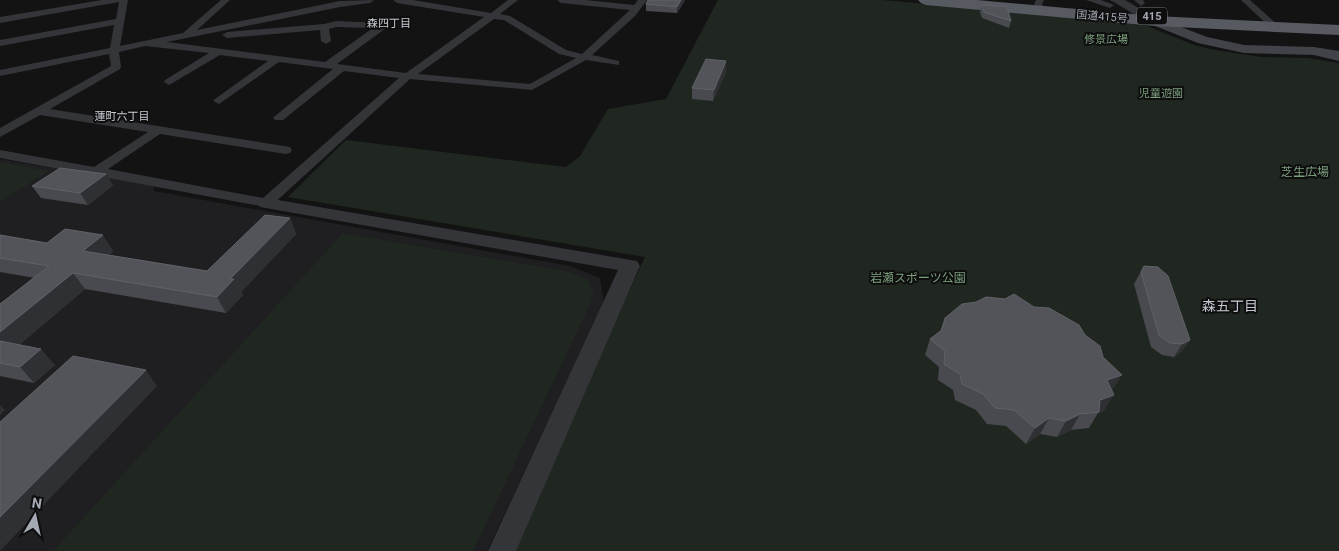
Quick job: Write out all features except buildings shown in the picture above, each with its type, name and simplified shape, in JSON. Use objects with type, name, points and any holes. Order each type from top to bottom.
[{"type":"highway","name":"国道415号","points":[[926,0],[1145,10],[1273,25],[1339,30]]},
{"type":"highway","name":"国道415号","points":[[966,0],[1040,6]]},
{"type":"highway","name":"国道415号","points":[[1145,10],[1245,26],[1339,24]]},
{"type":"main road","points":[[1145,10],[1203,40],[1244,48],[1314,51],[1339,56]]},
{"type":"main road","points":[[1245,26],[1237,34],[1247,42],[1285,50]]},
{"type":"street","points":[[0,20],[116,0]]},
{"type":"street","points":[[0,133],[116,67],[114,50],[124,0]]},
{"type":"street","points":[[186,35],[226,0]]},
{"type":"street","points":[[0,73],[340,4],[370,0]]},
{"type":"street","points":[[397,0],[507,18],[563,52],[615,63]]},
{"type":"street","points":[[266,204],[408,76],[514,0]]},
{"type":"street","points":[[1090,0],[1113,2],[1145,10]]},
{"type":"street","points":[[1245,0],[1273,25]]},
{"type":"street","points":[[551,1],[640,4]]},
{"type":"street","points":[[147,44],[219,51],[408,76],[532,87],[537,82],[571,67],[632,14],[640,4]]},
{"type":"street","points":[[0,43],[120,22]]},
{"type":"street","points":[[206,31],[219,36],[324,27],[336,24],[383,26],[328,65]]},
{"type":"street","points":[[324,27],[326,41]]},
{"type":"street","points":[[169,82],[219,51]]},
{"type":"street","points":[[219,101],[277,59]]},
{"type":"street","points":[[279,118],[342,67]]},
{"type":"street","points":[[38,111],[286,150]]},
{"type":"street","points":[[98,170],[158,130]]},
{"type":"street","points":[[0,154],[98,170],[266,204],[630,266],[502,551]]},
{"type":"shaded area","points":[[0,159],[154,185],[154,191],[570,266],[600,278],[604,303],[487,551],[0,551]]},
{"type":"green space","name":"岩瀬スポーツ公園","points":[[718,0],[882,0],[1140,23],[1194,45],[1214,50],[1262,57],[1308,58],[1339,63],[1339,551],[510,551],[645,257],[288,197],[346,140],[566,167],[580,156],[608,109],[666,99]]},
{"type":"green space","points":[[0,162],[49,171],[0,202]]},
{"type":"green space","points":[[343,233],[570,272],[588,280],[594,296],[473,551],[53,551]]},
{"type":"district","name":"森四丁目","points":[[389,23]]},
{"type":"district","name":"蓮町六丁目","points":[[122,116]]},
{"type":"district","name":"森五丁目","points":[[1230,306]]},
{"type":"park label","name":"修景広場","points":[[1106,39]]},
{"type":"park label","name":"児童遊園","points":[[1161,93]]},
{"type":"park label","name":"芝生広場","points":[[1305,172]]}]
